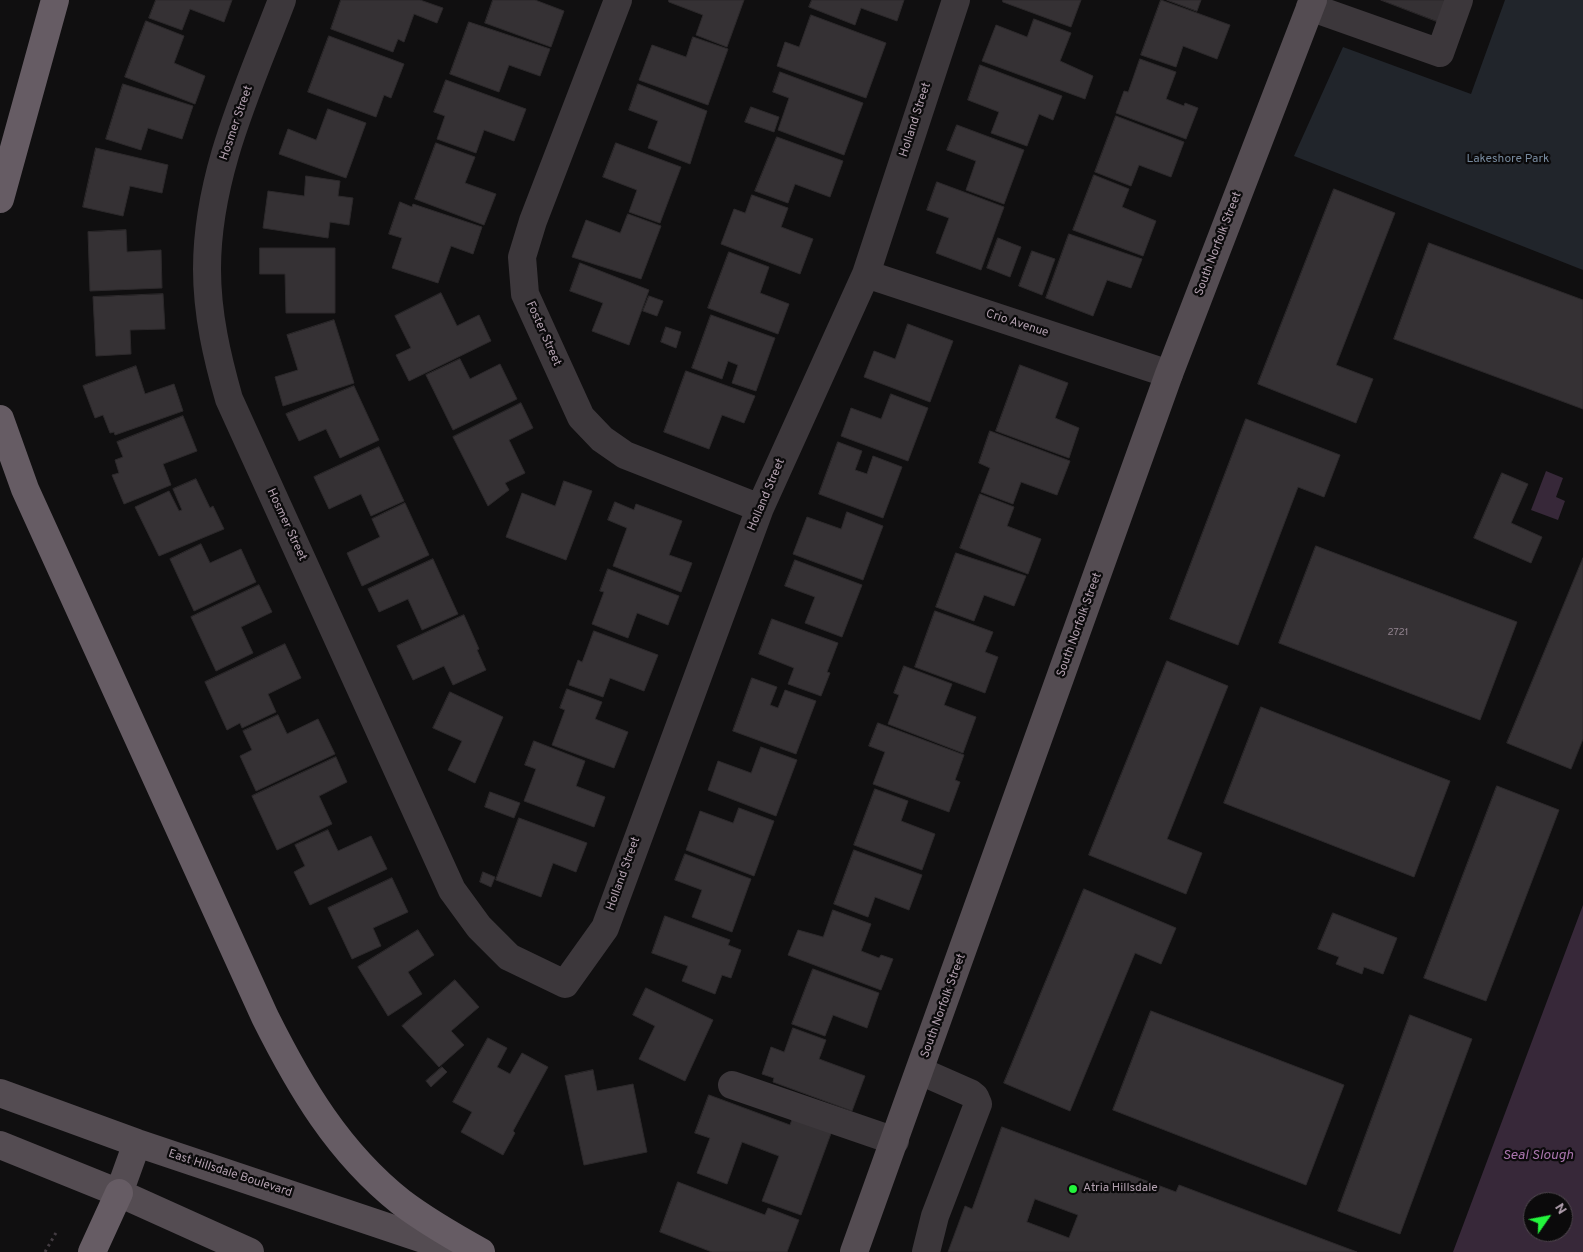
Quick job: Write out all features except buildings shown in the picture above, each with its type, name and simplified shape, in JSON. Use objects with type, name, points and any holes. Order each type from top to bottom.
[{"type":"highway","points":[[0,198],[55,0]]},
{"type":"highway","points":[[0,419],[15,465],[41,525],[265,1017],[308,1097],[337,1140],[369,1174],[401,1202],[439,1228],[482,1252]]},
{"type":"highway","points":[[92,1252],[119,1194]]},
{"type":"main road","name":"South Norfolk Street","points":[[854,1252],[1170,374],[1312,3]]},
{"type":"main road","name":"East Hillsdale Boulevard","points":[[0,1093],[137,1144],[462,1252]]},
{"type":"main road","points":[[119,1194],[137,1144]]},
{"type":"main road","points":[[0,1146],[119,1194],[250,1252]]},
{"type":"street","name":"Hosmer Street","points":[[282,0],[227,145],[216,189],[209,232],[207,269],[210,310],[216,353],[229,399],[452,890],[479,927],[509,957],[565,984]]},
{"type":"street","name":"Foster Street","points":[[618,0],[533,221],[522,257],[525,294],[581,417],[602,439],[625,455],[760,508]]},
{"type":"street","name":"Holland Street","points":[[565,984],[605,928],[760,508],[866,274],[956,0]]},
{"type":"street","points":[[1312,3],[1440,53],[1459,0]]},
{"type":"street","name":"Crio Avenue","points":[[866,274],[1170,374]]},
{"type":"street","points":[[920,1071],[970,1093],[975,1097],[978,1104],[936,1216],[926,1252]]},
{"type":"street","points":[[732,1085],[895,1141]]},
{"type":"path","points":[[45,1252],[56,1231]]},
{"type":"green space","name":"Lakeshore Park","points":[[1505,0],[1583,0],[1583,270],[1294,156],[1343,47],[1471,94]]},
{"type":"water","points":[[1546,471],[1563,478],[1556,497],[1565,501],[1558,520],[1531,510]]},
{"type":"water","name":"Seal Slough","points":[[1583,905],[1583,1252],[1453,1252]]},
{"type":"place","name":"Atria Hillsdale","points":[[1073,1189]]}]
